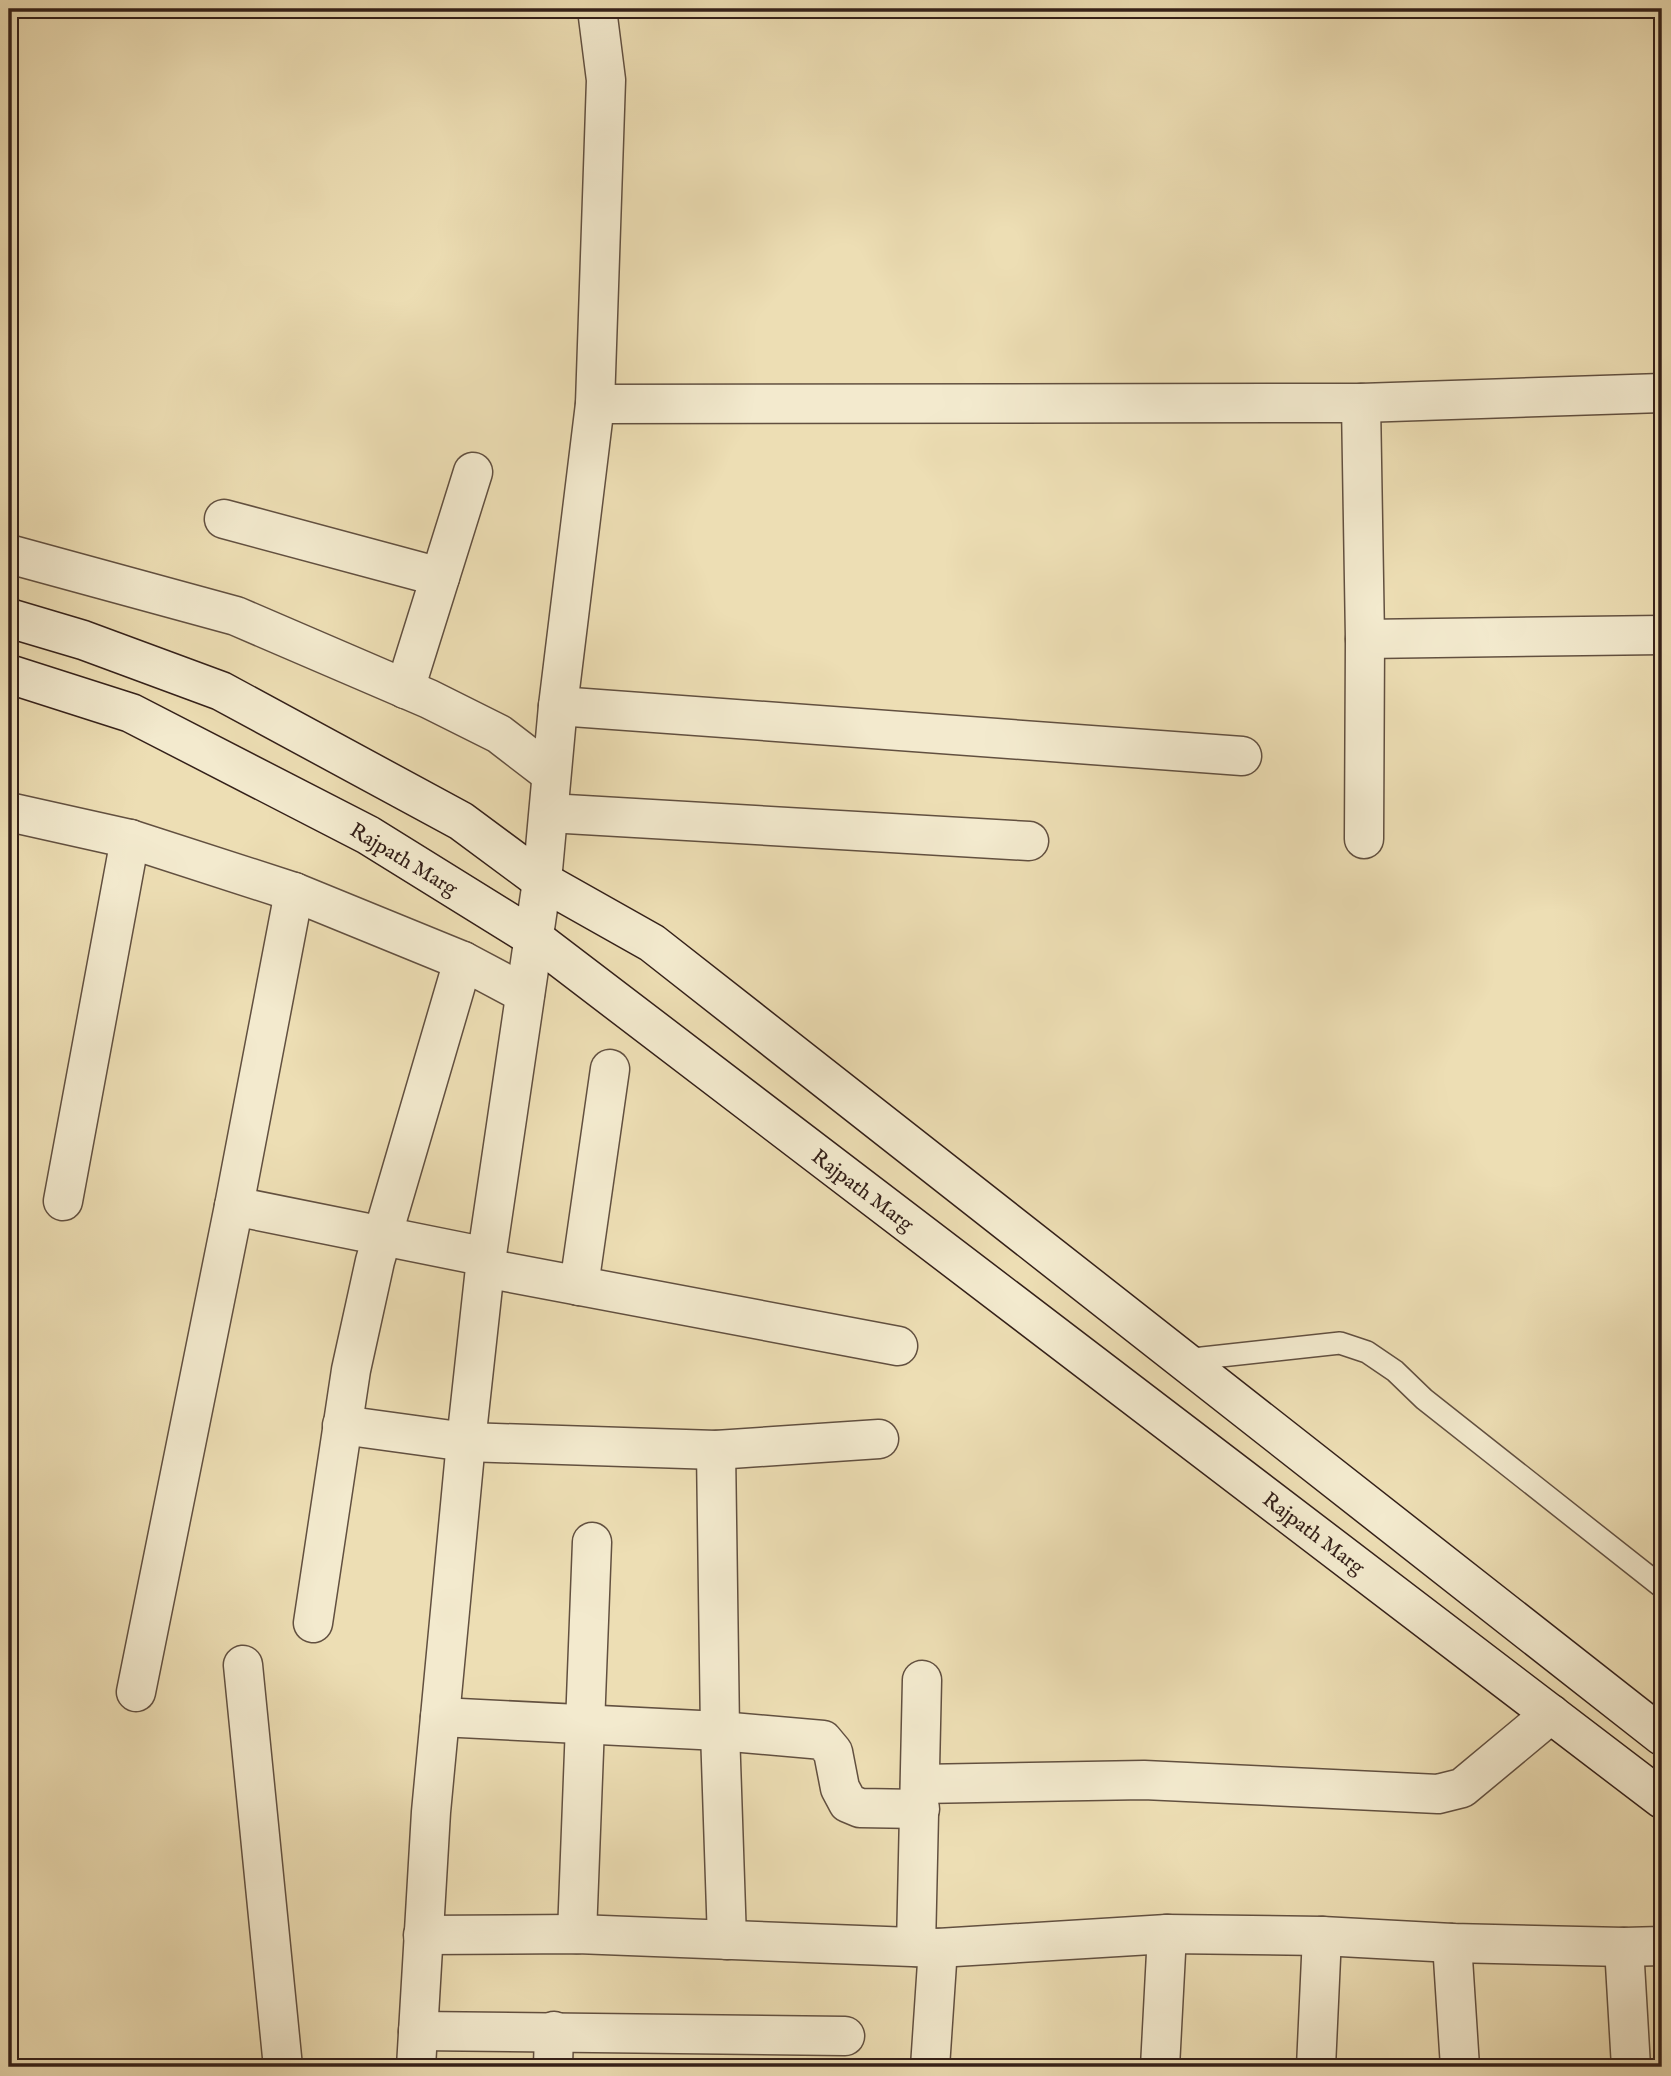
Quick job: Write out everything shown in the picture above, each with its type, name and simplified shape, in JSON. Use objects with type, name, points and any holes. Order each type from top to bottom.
[{"type":"street","points":[[597,9],[606,80],[595,404],[558,706],[542,881],[486,1263],[466,1442],[440,1717],[417,2049],[554,2049],[845,2036]]},
{"type":"street","points":[[595,404],[1361,402],[1662,393]]},
{"type":"street","points":[[1361,402],[1365,639],[1364,839]]},
{"type":"street","points":[[405,689],[472,472]]},
{"type":"street","points":[[224,519],[440,576]]},
{"type":"street","points":[[9,554],[236,617],[405,689],[499,734],[551,774]]},
{"type":"street","points":[[9,618],[83,640],[221,691],[461,821],[542,881],[652,943],[1662,1736]]},
{"type":"street","points":[[1365,639],[1662,635]]},
{"type":"street","name":"Rajpath Marg","points":[[9,674],[131,713],[368,835],[534,938],[1662,1799]]},
{"type":"street","points":[[558,706],[1242,756]]},
{"type":"street","points":[[9,812],[130,839],[294,892],[463,961],[525,994]]},
{"type":"street","points":[[549,813],[1028,841]]},
{"type":"street","points":[[63,1201],[130,839]]},
{"type":"street","points":[[136,1692],[294,892]]},
{"type":"street","points":[[313,1623],[351,1370],[381,1236],[463,961]]},
{"type":"street","points":[[579,1286],[610,1069]]},
{"type":"street","points":[[234,1206],[381,1236],[579,1286],[898,1346]]},
{"type":"street","points":[[342,1425],[466,1442],[716,1450],[880,1439]]},
{"type":"street","points":[[716,1450],[720,1731],[727,1940]]},
{"type":"street","points":[[578,1934],[592,1542]]},
{"type":"street","points":[[243,1665],[283,2067]]},
{"type":"street","points":[[922,1680],[920,1797],[930,2067]]},
{"type":"street","points":[[440,1717],[720,1731],[823,1740],[833,1752],[840,1788],[848,1803],[860,1808],[920,1797],[1144,1780],[1438,1794],[1462,1788],[1551,1714]]},
{"type":"street","points":[[423,1935],[578,1934],[927,1948],[1167,1934],[1662,1946]]},
{"type":"street","points":[[1160,2067],[1167,1934]]},
{"type":"street","points":[[1316,2067],[1322,1936]]},
{"type":"street","points":[[1452,1943],[1460,2067]]},
{"type":"street","points":[[1624,1947],[1631,2067]]},
{"type":"lane","points":[[1182,1360],[1339,1343],[1367,1352],[1395,1371],[1424,1399],[1662,1587]]}]
